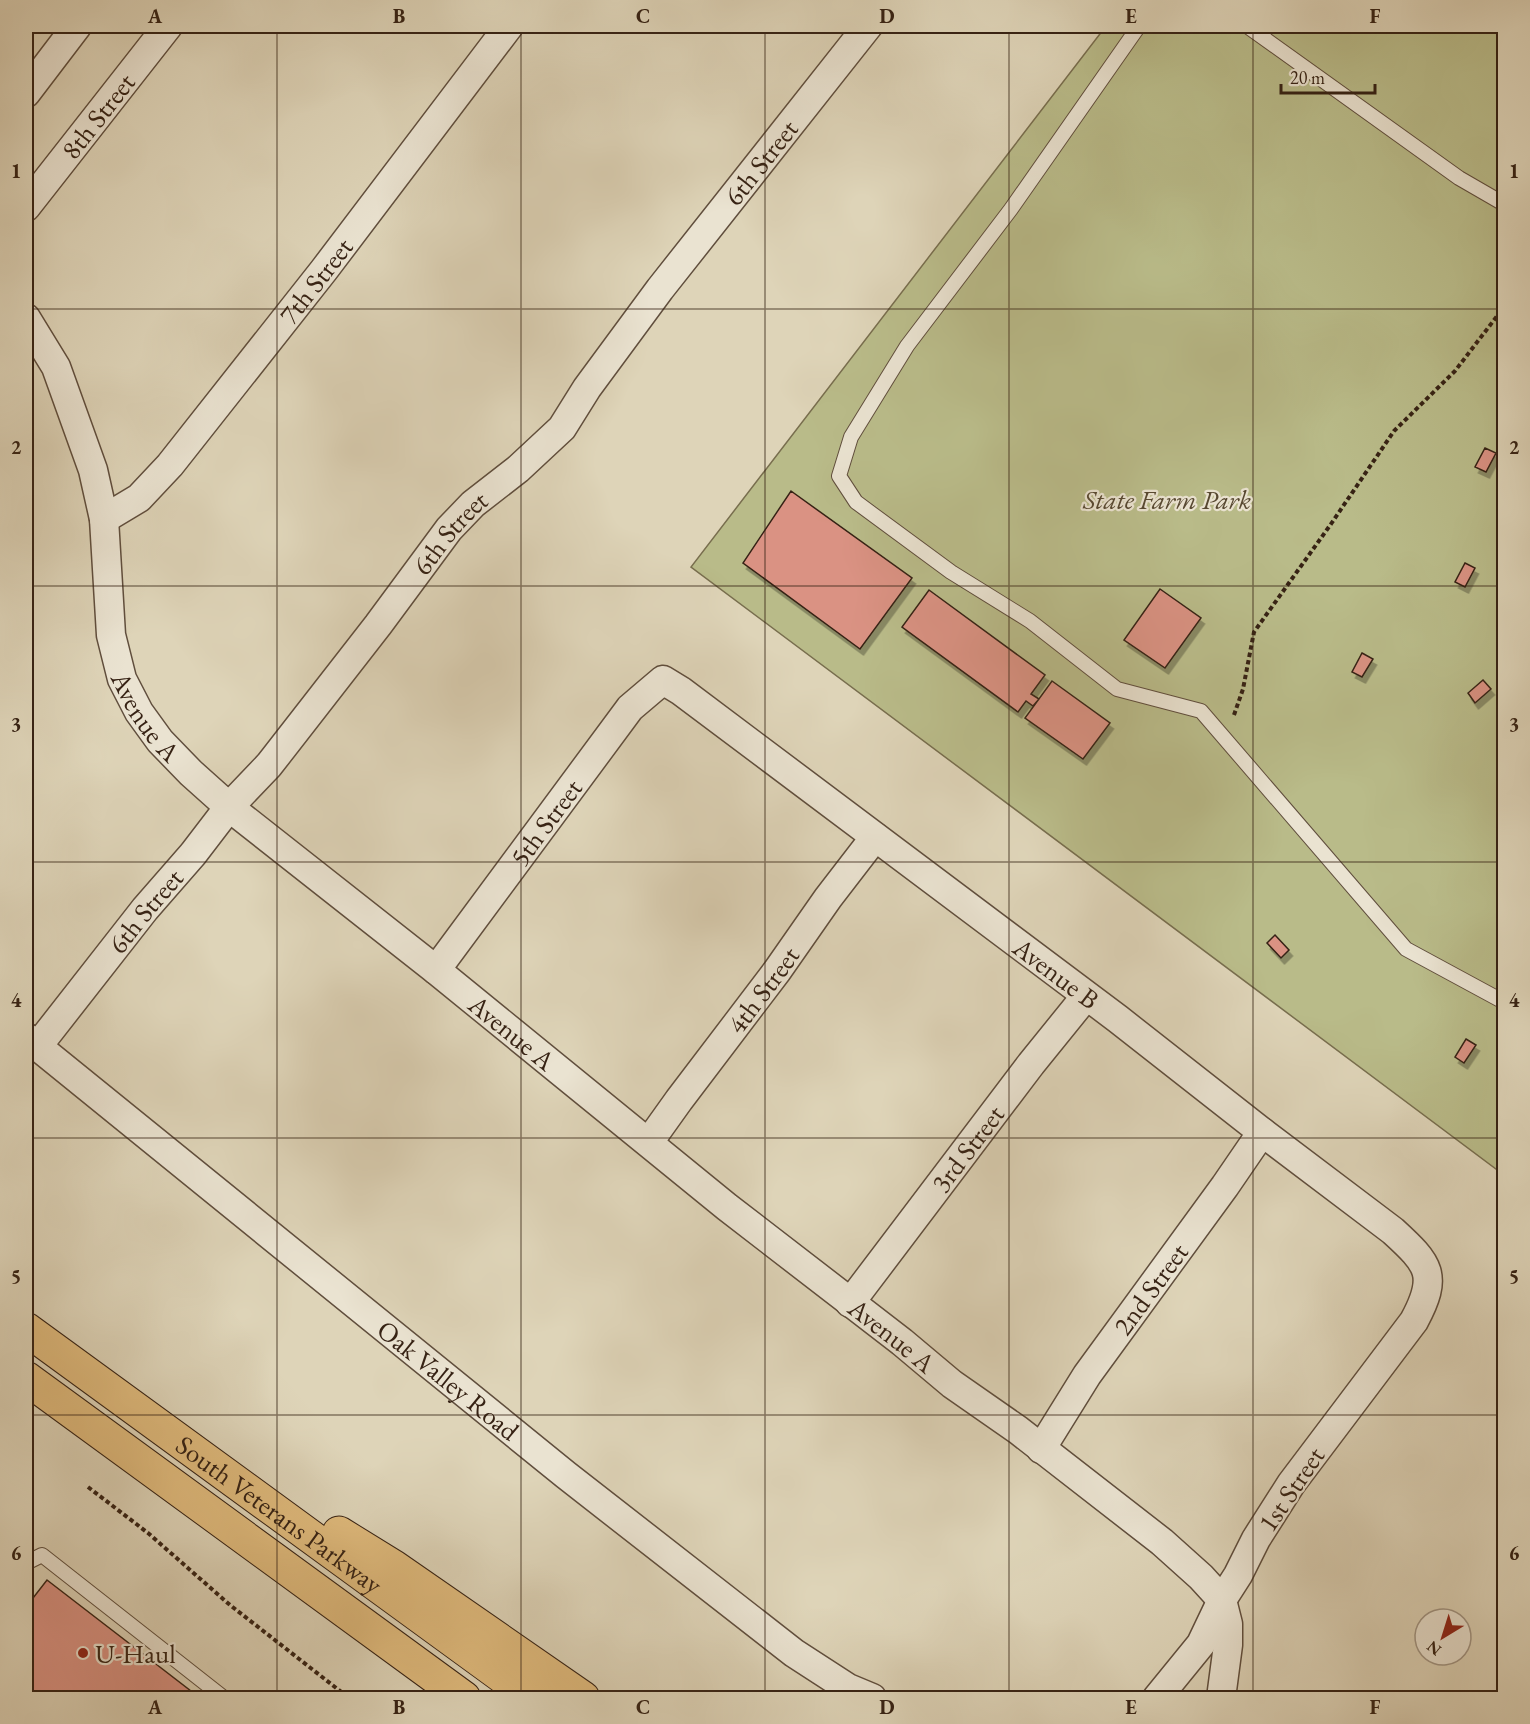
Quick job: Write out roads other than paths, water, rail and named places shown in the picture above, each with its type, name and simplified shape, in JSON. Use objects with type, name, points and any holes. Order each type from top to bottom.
[{"type":"highway","name":"South Veterans Parkway","points":[[26,1329],[532,1698]]},
{"type":"highway","name":"South Veterans Parkway","points":[[26,1378],[464,1698]]},
{"type":"highway","points":[[124,1400],[394,1567],[583,1698]]},
{"type":"highway","points":[[195,1502],[428,1698]]},
{"type":"street","points":[[26,93],[77,26]]},
{"type":"street","name":"8th Street","points":[[26,207],[168,26]]},
{"type":"street","name":"7th Street","points":[[104,519],[139,498],[170,465],[324,270],[509,26]]},
{"type":"street","name":"6th Street","points":[[32,1042],[193,854],[229,807],[268,765],[449,530],[473,504],[518,469],[562,428],[587,388],[660,289],[868,26]]},
{"type":"street","name":"Avenue A","points":[[26,318],[56,367],[93,470],[104,519],[111,635],[122,679],[139,712],[160,741],[229,807],[436,970],[727,1207],[902,1342],[952,1384],[1162,1542],[1201,1577],[1222,1600]]},
{"type":"street","name":"Avenue B","points":[[663,680],[681,691],[1118,1019],[1393,1231],[1420,1259],[1429,1283]]},
{"type":"street","name":"5th Street","points":[[436,970],[630,708],[663,680]]},
{"type":"street","name":"4th Street","points":[[649,1142],[875,837]]},
{"type":"street","name":"3rd Street","points":[[850,1302],[1031,1064],[1086,996]]},
{"type":"street","name":"Oak Valley Road","points":[[32,1042],[566,1475],[776,1639],[848,1688],[872,1698]]},
{"type":"street","name":"2nd Street","points":[[1041,1449],[1087,1375],[1262,1132]]},
{"type":"street","name":"1st Street","points":[[1157,1698],[1201,1644],[1222,1600],[1238,1575],[1256,1539],[1291,1484],[1414,1321],[1424,1302],[1429,1283]]},
{"type":"street","points":[[1221,1698],[1228,1645],[1228,1624],[1222,1600]]},
{"type":"lane","points":[[1139,26],[1011,209],[907,346],[851,437],[839,476],[856,502],[951,572],[1030,621],[1117,689],[1201,711],[1406,949],[1504,1002]]},
{"type":"lane","points":[[1247,26],[1459,178],[1504,204]]},
{"type":"lane","points":[[26,1563],[42,1555],[224,1698]]},
{"type":"place","name":"U-Haul","points":[[83,1653]]},
{"type":"park label","name":"State Farm Park","points":[[1167,499]]}]
